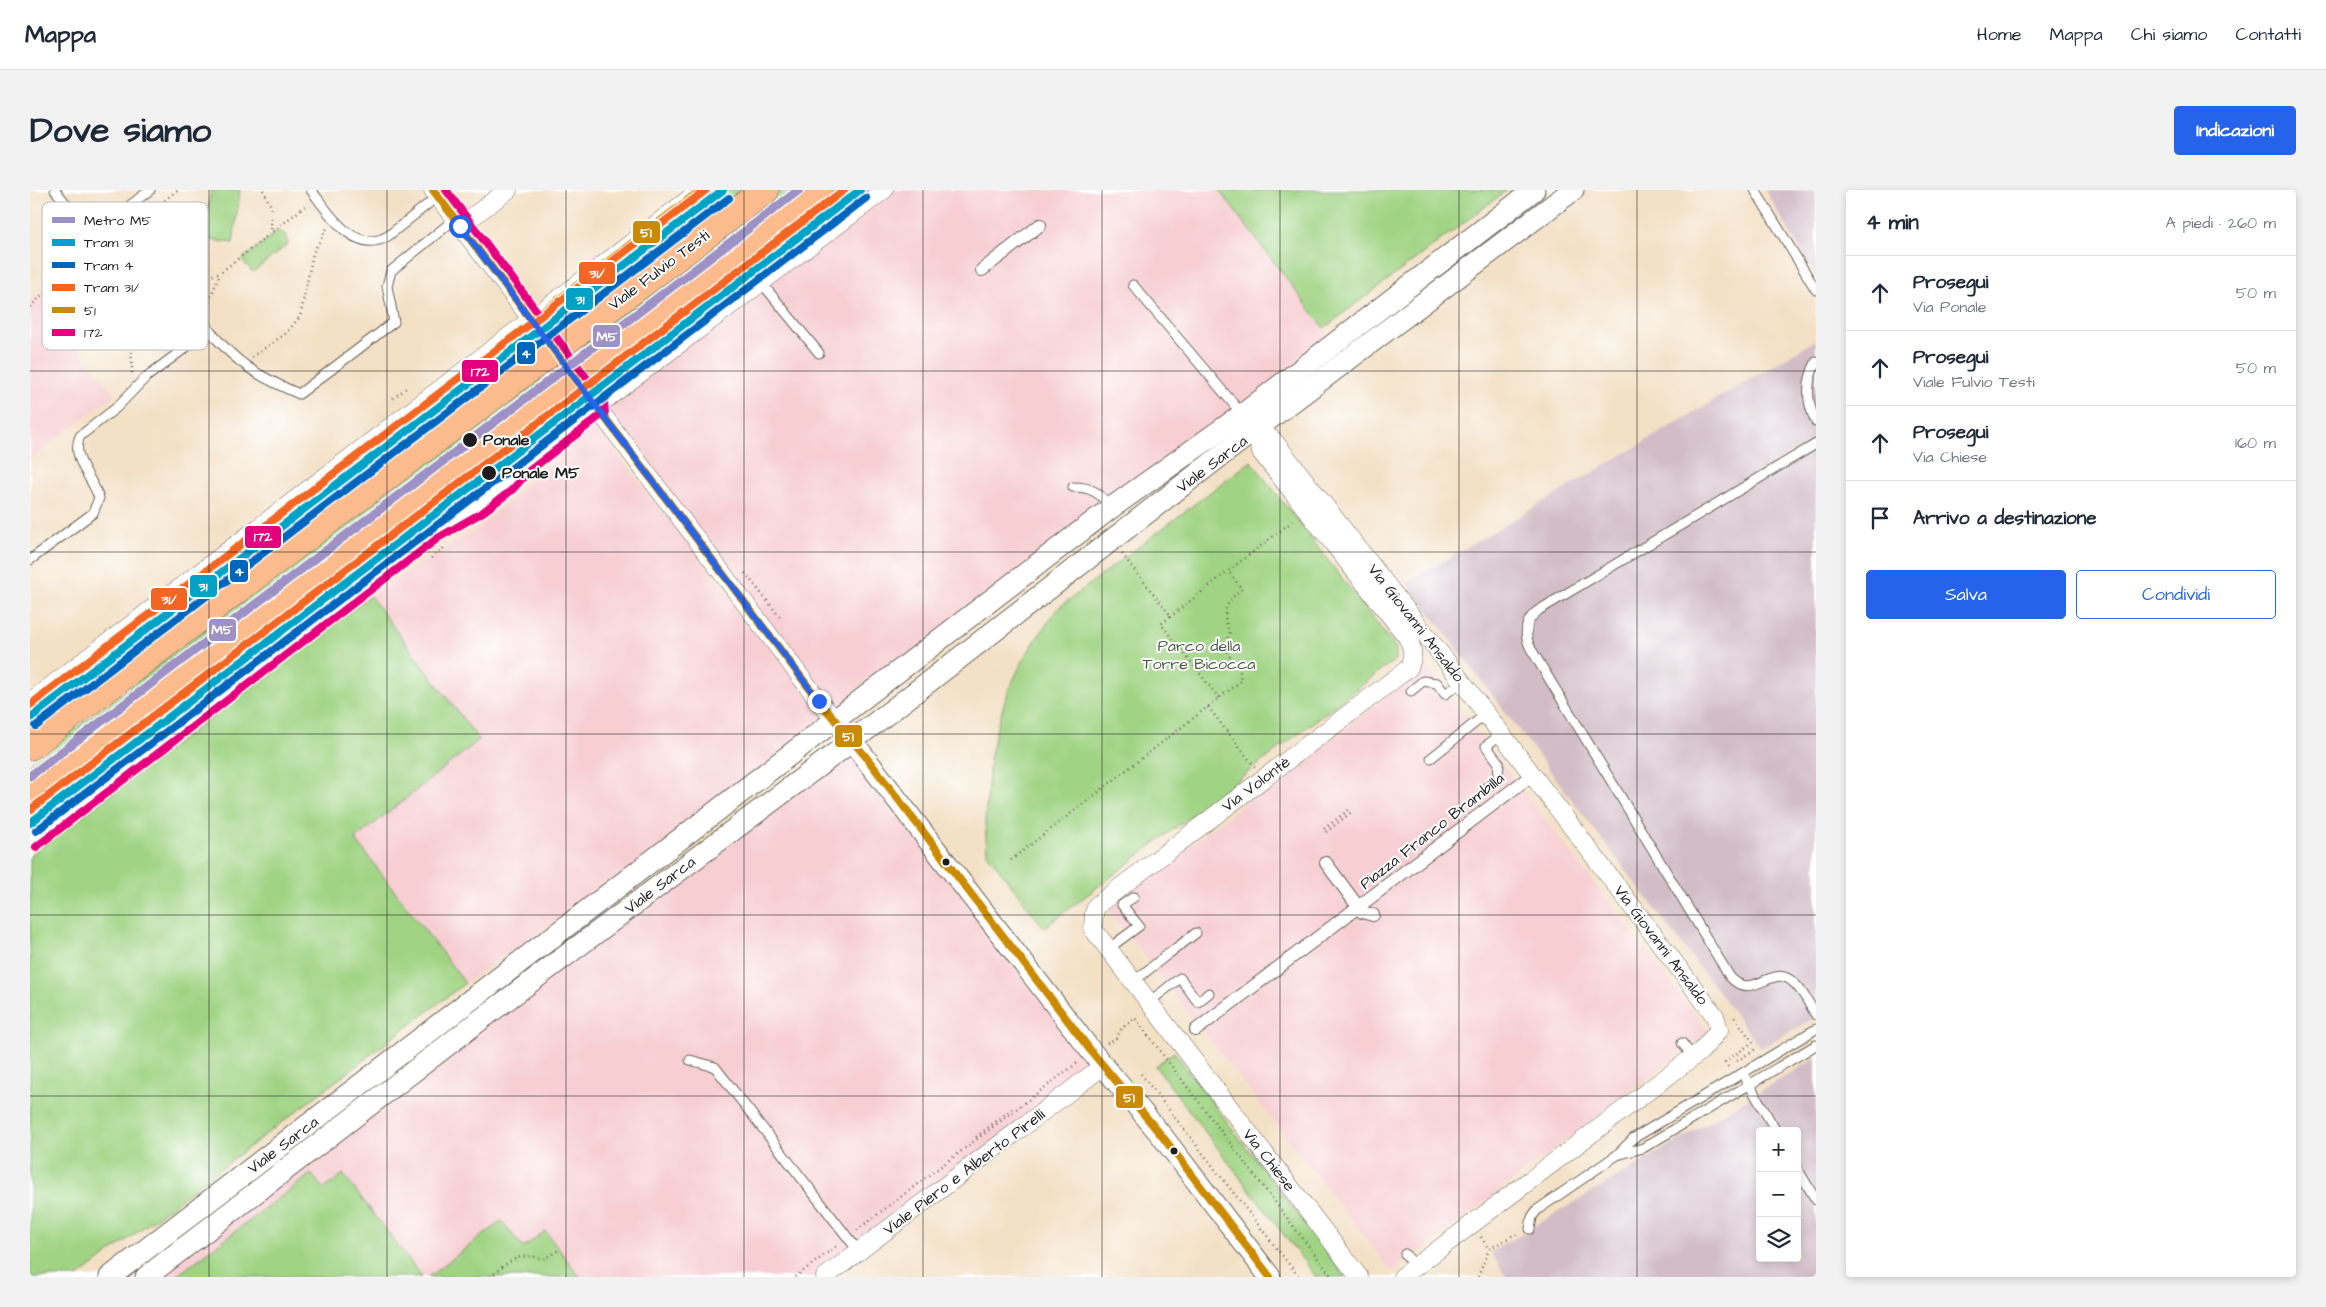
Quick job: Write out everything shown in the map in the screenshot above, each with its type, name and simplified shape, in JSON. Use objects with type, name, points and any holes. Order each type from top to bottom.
[{"type":"main road","name":"Viale Fulvio Testi","points":[[30,746],[765,190]]},
{"type":"main road","name":"Viale Fulvio Testi","points":[[30,793],[818,190]]},
{"type":"main road","points":[[554,349],[573,376]]},
{"type":"street","points":[[458,223],[508,190]]},
{"type":"street","points":[[30,702],[702,190]]},
{"type":"street","points":[[30,839],[432,530],[478,503],[506,482],[522,464],[884,190]]},
{"type":"street","name":"Viale Sarca","points":[[146,1277],[835,720],[1111,508],[1242,414],[1534,190]]},
{"type":"street","name":"Viale Sarca","points":[[110,1277],[852,741],[1573,190]]},
{"type":"street","points":[[435,193],[554,349]]},
{"type":"street","points":[[982,270],[1040,225]]},
{"type":"street","points":[[573,376],[835,720],[1103,1066],[1162,1136],[1270,1277]]},
{"type":"street","points":[[1242,414],[1257,430]]},
{"type":"street","name":"Via Giovanni Ansaldo","points":[[1257,430],[1261,452],[1407,637],[1413,653],[1409,668]]},
{"type":"street","name":"Via Giovanni Ansaldo","points":[[1257,430],[1274,441],[1447,662],[1715,1016],[1719,1030],[1707,1046],[1688,1050],[1408,1266]]},
{"type":"street","name":"Via Volontè","points":[[1094,929],[1094,913],[1097,905],[1409,668],[1428,658],[1438,658],[1447,662]]},
{"type":"street","name":"Piazza Franco Brambilla","points":[[1196,1030],[1364,914],[1524,781]]},
{"type":"street","name":"Piazza Franco Brambilla","points":[[1326,863],[1364,914]]},
{"type":"street","name":"Via Chiese","points":[[1094,929],[1178,1043],[1359,1277]]},
{"type":"street","name":"Viale Piero e Alberto Pirelli","points":[[825,1277],[1103,1066]]},
{"type":"lane","points":[[55,190],[65,202]]},
{"type":"lane","points":[[134,202],[150,190]]},
{"type":"lane","points":[[1755,190],[1813,280],[1816,290]]},
{"type":"lane","points":[[314,194],[339,226],[359,240],[369,243],[378,242],[435,193]]},
{"type":"lane","points":[[208,327],[241,364],[253,373],[299,394],[394,322],[387,286],[391,271],[458,223]]},
{"type":"lane","points":[[761,282],[819,353]]},
{"type":"lane","points":[[1133,285],[1242,414]]},
{"type":"lane","points":[[30,560],[93,513],[96,508],[99,498],[80,459],[77,443],[80,436],[116,408],[135,388],[179,350]]},
{"type":"lane","points":[[1816,362],[1810,378],[1808,395],[1816,422]]},
{"type":"lane","points":[[1816,444],[1538,610],[1529,619],[1526,633],[1530,649],[1730,976],[1740,985],[1749,987],[1773,977],[1788,979],[1798,988],[1816,1015]]},
{"type":"lane","points":[[1073,487],[1088,487],[1101,495],[1111,508]]},
{"type":"lane","points":[[1411,691],[1423,681],[1437,683],[1445,694],[1462,682]]},
{"type":"lane","points":[[1431,758],[1486,714]]},
{"type":"lane","points":[[1486,788],[1498,778],[1499,764],[1486,746],[1501,734]]},
{"type":"lane","points":[[1108,949],[1139,926],[1122,905],[1134,897]]},
{"type":"lane","points":[[1133,982],[1196,933]]},
{"type":"lane","points":[[1149,1002],[1180,978],[1198,1002],[1209,993]]},
{"type":"lane","points":[[1530,1227],[1532,1217],[1537,1210],[1617,1155],[1638,1134],[1816,1029]]},
{"type":"lane","points":[[1617,1155],[1642,1148],[1816,1045]]},
{"type":"lane","points":[[690,1060],[715,1067],[859,1252]]},
{"type":"lane","points":[[1742,1072],[1774,1127]]},
{"type":"lane","points":[[1799,1172],[1816,1200]]},
{"type":"path","points":[[263,190],[271,206],[271,233]]},
{"type":"path","points":[[208,277],[220,272],[271,233],[314,194]]},
{"type":"path","points":[[241,364],[285,334],[300,317],[313,254],[333,218]]},
{"type":"path","points":[[208,314],[209,301],[220,272]]},
{"type":"path","points":[[131,350],[130,368],[135,388]]},
{"type":"path","points":[[393,398],[409,386]]},
{"type":"path","points":[[1219,698],[1161,624],[1307,510]]},
{"type":"path","points":[[431,558],[445,547]]},
{"type":"path","points":[[1121,553],[1171,616]]},
{"type":"path","points":[[1011,860],[1241,681],[1239,664],[1225,650],[1230,632],[1226,624],[1226,605],[1231,597],[1242,589],[1228,571]]},
{"type":"path","points":[[745,573],[780,617]]},
{"type":"path","points":[[1208,707],[1264,778]]},
{"type":"path","points":[[1325,830],[1352,810]]},
{"type":"path","points":[[1734,1017],[1753,1042],[1724,1062],[1728,1067],[1757,1048]]},
{"type":"path","points":[[1115,1040],[1122,1028],[1134,1018],[1332,1277]]},
{"type":"path","points":[[795,1277],[1081,1060]]},
{"type":"path","points":[[1141,1074],[1299,1277]]},
{"type":"path","points":[[976,1137],[1012,1109]]},
{"type":"path","points":[[1478,1277],[1489,1249],[1530,1227]]},
{"type":"path","points":[[1478,1234],[1489,1249]]},
{"type":"path","points":[[490,1277],[514,1258],[530,1255],[543,1258],[559,1250]]},
{"type":"shaded area","points":[[823,190],[1219,190],[1331,339],[835,715],[577,376]]},
{"type":"shaded area","points":[[1765,190],[1816,190],[1816,276]]},
{"type":"shaded area","points":[[37,295],[42,301],[42,350],[79,350],[114,395],[30,459],[30,300]]},
{"type":"shaded area","points":[[1816,340],[1816,1017],[1761,1048],[1407,583]]},
{"type":"shaded area","points":[[590,425],[598,429],[831,723],[704,820],[465,983],[355,839],[479,740],[370,596],[480,527]]},
{"type":"shaded area","points":[[1427,666],[1709,1032],[1392,1272],[1107,908]]},
{"type":"shaded area","points":[[852,746],[1096,1066],[814,1277],[151,1277]]},
{"type":"shaded area","points":[[1816,1058],[1816,1277],[1506,1277],[1491,1252]]},
{"type":"green space","points":[[211,190],[240,190],[233,243],[208,240],[208,211]]},
{"type":"green space","points":[[711,190],[743,190],[565,324],[554,309]]},
{"type":"green space","points":[[783,190],[799,190],[586,352],[580,345]]},
{"type":"green space","points":[[838,190],[866,190],[610,384],[602,372]]},
{"type":"green space","points":[[1219,190],[1507,190],[1324,328]]},
{"type":"green space","points":[[278,231],[286,235],[288,244],[253,272],[243,262],[244,258]]},
{"type":"green space","points":[[516,342],[526,356],[30,735],[30,711]]},
{"type":"green space","points":[[539,375],[544,383],[30,776],[30,763]]},
{"type":"green space","points":[[555,408],[565,421],[30,829],[30,808],[456,479],[473,472]]},
{"type":"green space","name":"Parco della Torre Bicocca","points":[[1251,461],[1396,648],[1396,659],[1044,928],[987,853],[985,821],[990,759],[998,723],[1009,689],[1025,656],[1057,609]]},
{"type":"green space","points":[[370,596],[479,740],[355,839],[465,983],[78,1277],[30,1277],[30,856]]},
{"type":"green space","points":[[1174,1052],[1345,1277],[1316,1277],[1155,1066]]},
{"type":"green space","points":[[311,1174],[324,1189],[343,1174],[422,1277],[175,1277]]},
{"type":"green space","points":[[502,1221],[523,1248],[545,1231],[580,1277],[428,1277]]},
{"type":"metro line","name":"M5","points":[[30,776],[799,190]]},
{"type":"tram line","name":"31/","points":[[30,705],[706,190]]},
{"type":"tram line","name":"31","points":[[30,718],[723,190]]},
{"type":"tram line","name":"31/","points":[[30,810],[844,190]]},
{"type":"tram line","name":"31","points":[[30,823],[860,190]]},
{"type":"tram line","name":"4","points":[[36,726],[729,198]]},
{"type":"tram line","name":"4","points":[[36,831],[866,198]]},
{"type":"transit line","name":"51","points":[[433,190],[819,701],[866,757],[1091,1051],[1162,1136],[1270,1277]]},
{"type":"transit line","name":"172","points":[[36,847],[438,538],[483,512],[512,490],[529,471],[605,412],[604,401],[446,190]]},
{"type":"transit line","name":"51","points":[[532,320],[701,190]]},
{"type":"transit line","name":"172","points":[[36,710],[707,198]]},
{"type":"place","name":"Ponale","points":[[470,440]]},
{"type":"place","name":"Ponale M5","points":[[489,473]]},
{"type":"route","points":[[460,226],[819,701]]}]
